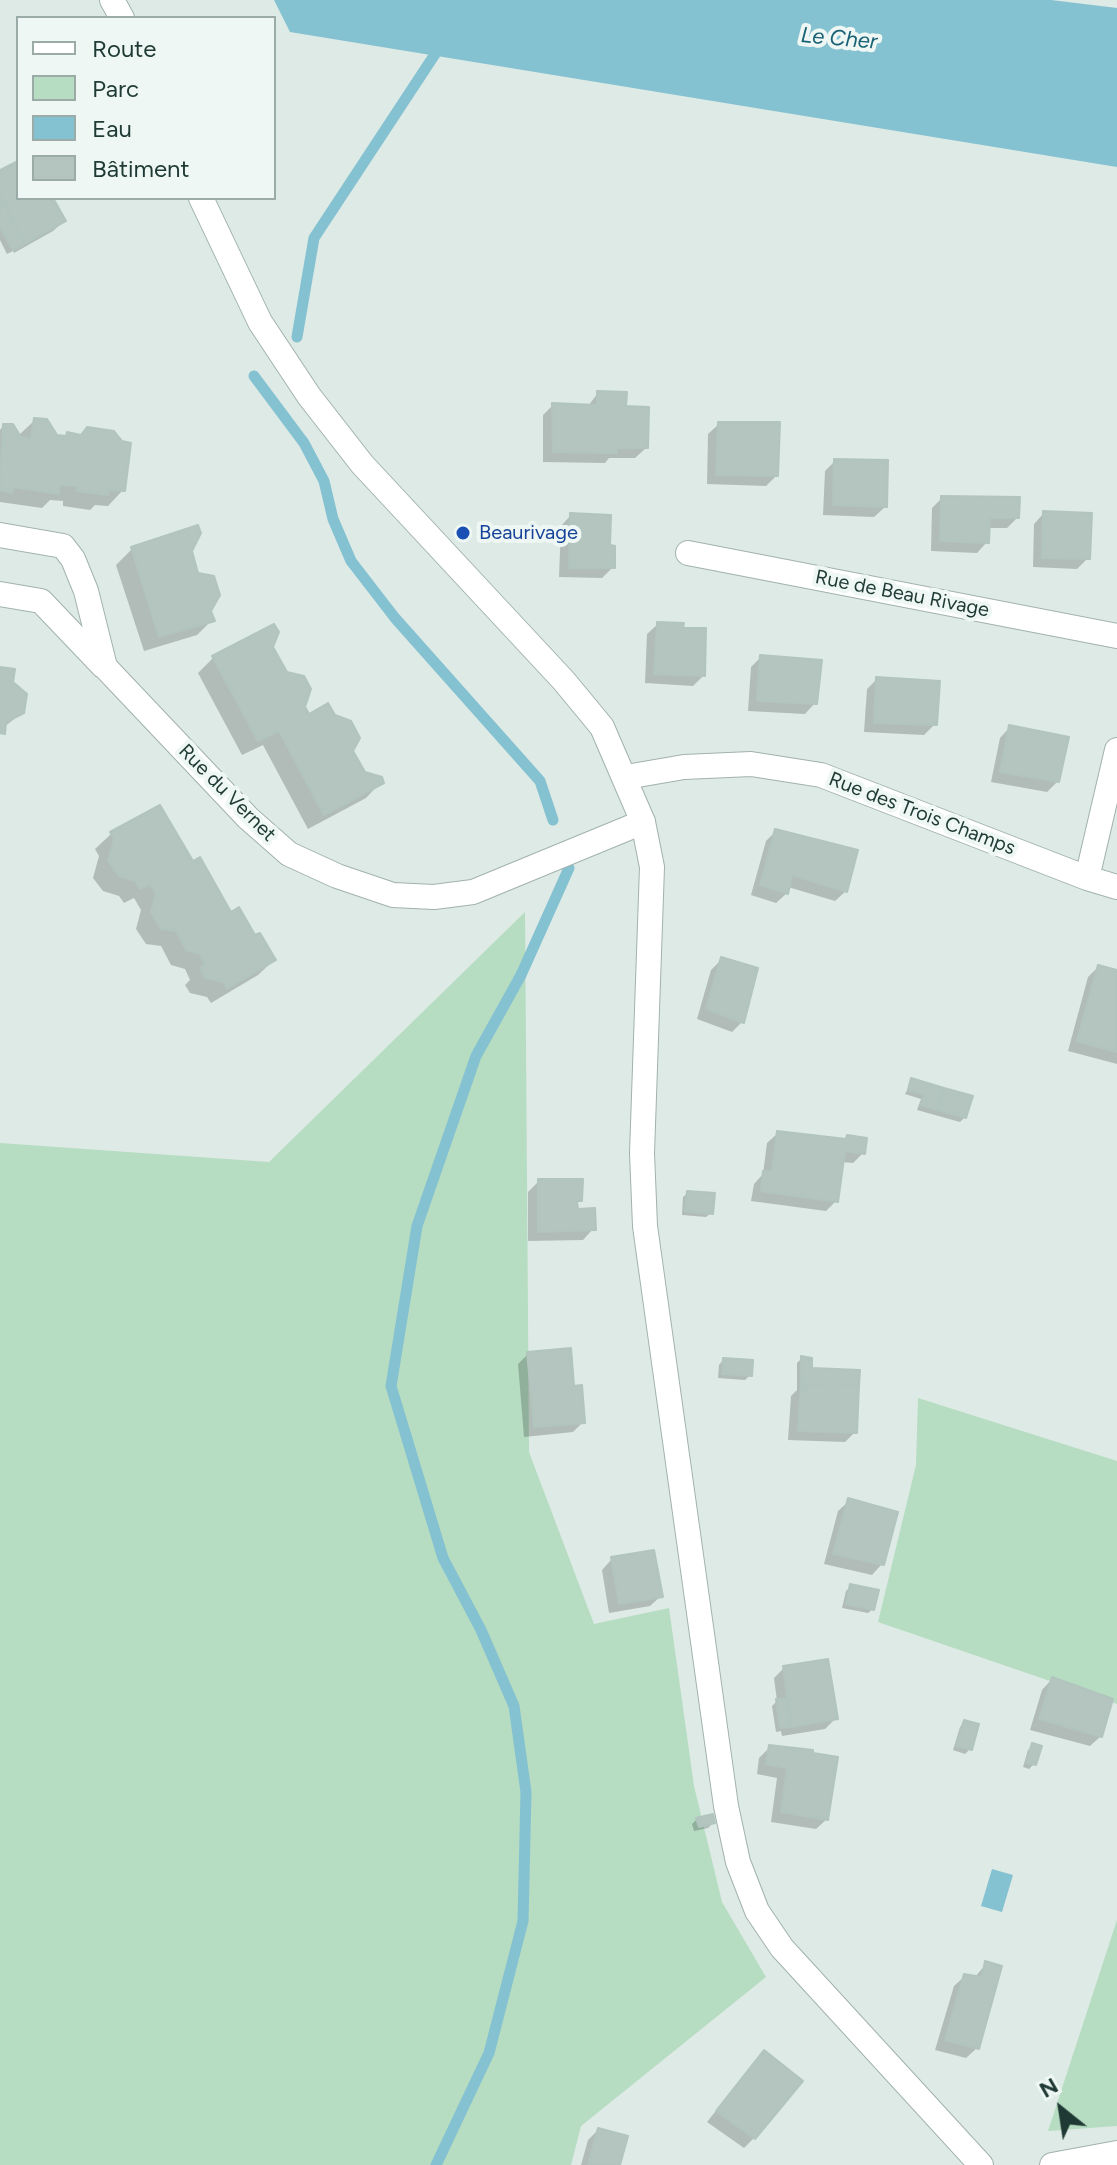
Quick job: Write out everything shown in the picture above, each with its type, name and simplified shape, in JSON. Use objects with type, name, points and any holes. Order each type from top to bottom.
[{"type":"street","points":[[202,200],[260,322],[309,396],[362,464],[564,681],[602,727],[626,777],[643,822],[652,867],[642,1153],[645,1226],[726,1806],[738,1862],[757,1911],[782,1948],[981,2165]]},
{"type":"street","name":"Rue du Vernet","points":[[0,535],[63,546],[73,559],[86,591],[105,667]]},
{"type":"street","name":"Rue de Beau Rivage","points":[[688,553],[1117,636]]},
{"type":"street","name":"Rue du Vernet","points":[[0,594],[41,601],[248,818],[289,854],[337,876],[393,895],[434,897],[473,892],[643,822]]},
{"type":"street","points":[[1087,878],[1117,750]]},
{"type":"street","name":"Rue des Trois Champs","points":[[626,777],[684,767],[751,764],[821,775],[1117,887]]},
{"type":"street","points":[[1052,2165],[1117,2153]]},
{"type":"green space","points":[[525,912],[529,1452],[594,1624],[669,1608],[694,1786],[722,1902],[766,1977],[581,2126],[571,2165],[0,2165],[0,1143],[269,1162]]},
{"type":"green space","points":[[918,1398],[1117,1461],[1117,1704],[878,1622],[916,1465]]},
{"type":"green space","points":[[1117,1920],[1117,2126],[1048,2131]]},
{"type":"water","name":"Le Cher","points":[[274,0],[1051,0],[1117,8],[1117,167],[290,32]]},
{"type":"water","points":[[992,1869],[1013,1875],[1002,1912],[981,1906]]},
{"type":"building","points":[[16,162],[16,200],[54,200],[66,221],[25,244],[0,197],[0,170]]},
{"type":"building","points":[[0,197],[25,244],[13,250],[0,227]]},
{"type":"building","points":[[597,391],[627,392],[626,406],[649,407],[648,448],[617,448],[617,453],[553,452],[552,403],[597,405]]},
{"type":"building","points":[[34,418],[47,419],[57,435],[66,436],[67,432],[81,435],[87,427],[114,431],[122,441],[131,443],[125,491],[109,490],[108,495],[77,491],[78,486],[60,485],[59,494],[13,487],[12,493],[0,490],[3,424],[13,424],[21,437],[31,439]]},
{"type":"building","points":[[718,422],[780,422],[778,476],[716,475]]},
{"type":"building","points":[[834,459],[888,460],[887,507],[833,505]]},
{"type":"building","points":[[941,496],[1020,497],[1019,518],[990,518],[989,543],[940,541]]},
{"type":"building","points":[[1043,511],[1092,513],[1090,559],[1042,558]]},
{"type":"building","points":[[570,513],[611,515],[610,545],[615,546],[615,568],[569,568]]},
{"type":"building","points":[[198,525],[201,533],[192,551],[198,573],[214,576],[220,595],[211,611],[215,621],[159,637],[131,547]]},
{"type":"building","points":[[657,622],[684,623],[683,628],[706,628],[705,676],[654,674]]},
{"type":"building","points":[[274,624],[279,632],[273,647],[287,672],[304,676],[311,689],[305,707],[309,714],[328,703],[335,715],[351,721],[360,738],[353,751],[365,772],[382,777],[384,783],[324,815],[279,731],[258,741],[212,656]]},
{"type":"building","points":[[760,655],[822,660],[817,704],[757,701]]},
{"type":"building","points":[[0,667],[15,669],[13,682],[27,694],[24,713],[6,722],[5,734],[0,733]]},
{"type":"building","points":[[876,677],[940,681],[937,725],[874,723]]},
{"type":"building","points":[[1009,725],[1069,737],[1059,782],[1000,772]]},
{"type":"building","points":[[160,805],[193,861],[200,857],[231,912],[239,907],[255,935],[260,933],[276,960],[227,989],[223,982],[205,978],[200,968],[205,965],[200,954],[186,950],[176,931],[161,929],[151,912],[156,894],[150,884],[140,889],[135,881],[119,876],[108,861],[114,839],[110,832]]},
{"type":"building","points":[[775,829],[858,850],[847,892],[792,875],[788,894],[760,885]]},
{"type":"building","points":[[721,957],[758,968],[744,1023],[706,1009]]},
{"type":"building","points":[[1098,965],[1117,970],[1117,1052],[1077,1041]]},
{"type":"building","points":[[911,1078],[944,1088],[937,1110],[921,1105],[924,1094],[908,1090]]},
{"type":"building","points":[[944,1088],[973,1096],[966,1118],[937,1110]]},
{"type":"building","points":[[777,1131],[846,1139],[847,1135],[867,1138],[865,1154],[845,1151],[838,1202],[761,1191],[763,1171],[772,1171]]},
{"type":"building","points":[[538,1179],[583,1179],[582,1201],[577,1201],[578,1209],[595,1208],[596,1230],[538,1232]]},
{"type":"building","points":[[687,1191],[715,1193],[713,1214],[685,1211]]},
{"type":"building","points":[[571,1348],[574,1386],[582,1385],[585,1423],[534,1427],[527,1352]]},
{"type":"building","points":[[801,1356],[812,1358],[812,1368],[860,1370],[859,1385],[801,1384]]},
{"type":"building","points":[[723,1358],[753,1360],[752,1376],[722,1374]]},
{"type":"building","points":[[801,1384],[859,1385],[857,1433],[798,1431]]},
{"type":"building","points":[[848,1498],[898,1512],[884,1565],[833,1554]]},
{"type":"building","points":[[654,1550],[663,1597],[619,1604],[611,1557]]},
{"type":"building","points":[[850,1584],[879,1590],[874,1610],[846,1604]]},
{"type":"building","points":[[828,1659],[838,1719],[791,1727],[783,1666]]},
{"type":"building","points":[[1052,1677],[1113,1699],[1102,1737],[1039,1719]]},
{"type":"building","points":[[788,1698],[791,1727],[780,1728],[776,1699]]},
{"type":"building","points":[[964,1720],[979,1724],[972,1750],[956,1746]]},
{"type":"building","points":[[1032,1743],[1042,1746],[1036,1765],[1026,1763]]},
{"type":"building","points":[[769,1745],[813,1750],[813,1753],[838,1757],[828,1820],[781,1812],[787,1768],[766,1764]]},
{"type":"building","points":[[713,1814],[715,1823],[699,1827],[696,1818]]},
{"type":"building","points":[[985,1961],[1002,1966],[979,2049],[945,2040],[964,1974],[982,1977]]},
{"type":"building","points":[[764,2050],[803,2081],[755,2139],[716,2111]]},
{"type":"building","points":[[598,2128],[628,2136],[620,2165],[588,2165]]},
{"type":"waterway","points":[[297,337],[314,238],[441,45]]},
{"type":"waterway","points":[[254,376],[304,443],[324,481],[333,519],[351,561],[395,618],[540,781],[553,820]]},
{"type":"waterway","points":[[436,2165],[489,2053],[523,1921],[526,1792],[514,1706],[481,1630],[443,1558],[391,1386],[417,1226],[476,1056],[521,975],[569,868]]},
{"type":"place","name":"Beaurivage","points":[[463,533]]}]
